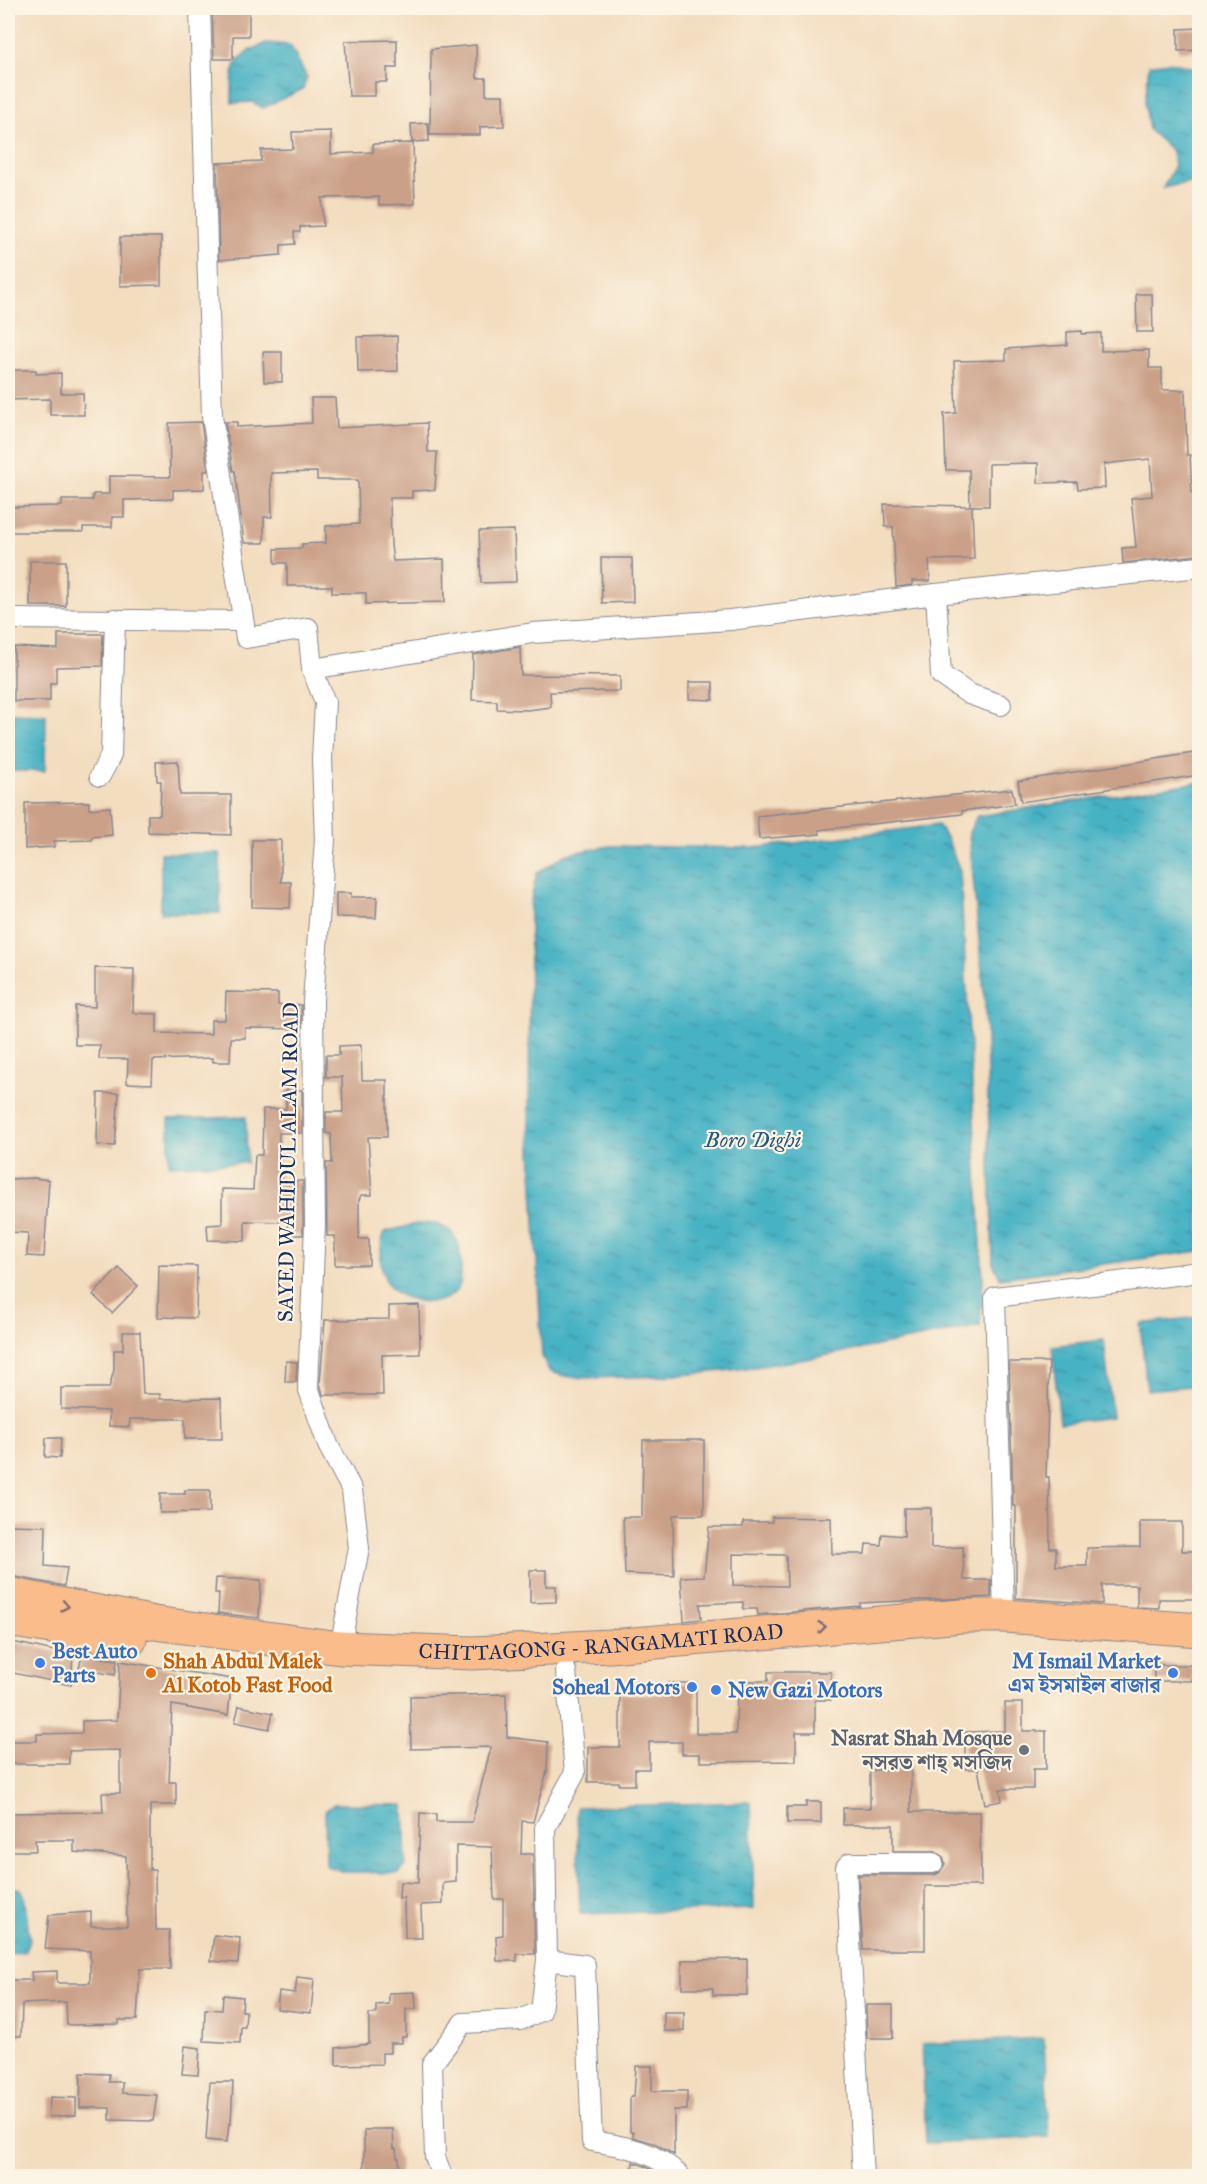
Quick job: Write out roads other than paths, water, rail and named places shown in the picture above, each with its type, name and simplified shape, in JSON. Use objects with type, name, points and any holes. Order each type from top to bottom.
[{"type":"highway","name":"CHITTAGONG - RANGAMATI ROAD","points":[[8,1594],[154,1623],[340,1648],[473,1653],[610,1647],[871,1622],[1004,1616],[1200,1630]]},
{"type":"highway","name":"CHITTAGONG - RANGAMATI ROAD","points":[[8,1620],[257,1658],[361,1669],[566,1671],[657,1665],[899,1642],[1000,1636],[1200,1648]]},
{"type":"street","points":[[8,619],[243,621],[212,416],[200,8]]},
{"type":"street","points":[[312,669],[533,633],[730,620],[936,594],[1200,567]]},
{"type":"street","points":[[936,594],[941,675],[969,694],[1001,705]]},
{"type":"street","points":[[100,776],[111,755],[115,619]]},
{"type":"street","name":"SAYED WAHIDUL ALAM ROAD","points":[[243,621],[246,638],[308,628],[312,669],[325,702],[322,759],[325,840],[313,1001],[312,1053],[316,1144],[308,1387],[328,1445],[352,1490],[359,1548],[340,1648]]},
{"type":"street","points":[[1004,1616],[995,1297],[1200,1272]]},
{"type":"street","points":[[442,2176],[435,2157],[432,2064],[463,2023],[520,2020],[541,2012],[547,1960],[545,1828],[575,1773],[566,1671]]},
{"type":"street","points":[[863,2176],[846,1866],[850,1863],[933,1863]]},
{"type":"street","points":[[547,1960],[585,1965],[592,2141],[629,2147],[664,2160],[680,2176]]},
{"type":"water","points":[[266,43],[290,45],[307,77],[303,89],[263,108],[252,102],[232,103],[232,81],[236,65],[246,53]]},
{"type":"water","points":[[1169,62],[1199,69],[1200,183],[1190,182],[1163,188],[1174,167],[1172,151],[1149,130],[1145,103],[1149,65]]},
{"type":"water","points":[[8,713],[46,714],[45,771],[8,771]]},
{"type":"water","points":[[1199,782],[1199,1251],[1000,1278],[993,1263],[985,1005],[969,833],[977,816]]},
{"type":"water","name":"Boro Dighi","points":[[938,825],[948,841],[960,871],[983,1281],[980,1326],[802,1360],[712,1372],[667,1376],[585,1378],[549,1371],[542,1356],[529,1112],[530,905],[537,873],[567,854],[610,846],[754,848]]},
{"type":"water","points":[[161,853],[220,853],[220,913],[161,913]]},
{"type":"water","points":[[246,1117],[247,1163],[169,1165],[169,1119]]},
{"type":"water","points":[[431,1223],[448,1230],[457,1241],[461,1270],[459,1286],[454,1293],[438,1301],[409,1299],[393,1290],[382,1270],[381,1246],[385,1232],[416,1224]]},
{"type":"water","points":[[1199,1317],[1199,1385],[1147,1390],[1140,1324]]},
{"type":"water","points":[[1104,1340],[1112,1417],[1060,1423],[1052,1346]]},
{"type":"water","points":[[751,1802],[754,1909],[580,1914],[577,1807]]},
{"type":"water","points":[[334,1804],[404,1805],[406,1866],[399,1873],[345,1872],[326,1866],[325,1811]]},
{"type":"water","points":[[8,1889],[20,1889],[24,1895],[30,1941],[26,1951],[8,1954]]},
{"type":"water","points":[[1044,2038],[1049,2137],[926,2143],[922,2044]]},
{"type":"place","name":"Best Auto Parts","points":[[40,1663]]},
{"type":"place","name":"Shah Abdul Malek Al Kotob Fast Food","points":[[151,1673]]},
{"type":"place","name":"M Ismail Market এম ইসমাইল বাজার","points":[[1173,1673]]},
{"type":"place","name":"Soheal Motors","points":[[692,1687]]},
{"type":"place","name":"New Gazi Motors","points":[[716,1690]]},
{"type":"place","name":"Nasrat Shah Mosque নসরত শাহ্‌ মসজিদ","points":[[1024,1750]]}]
